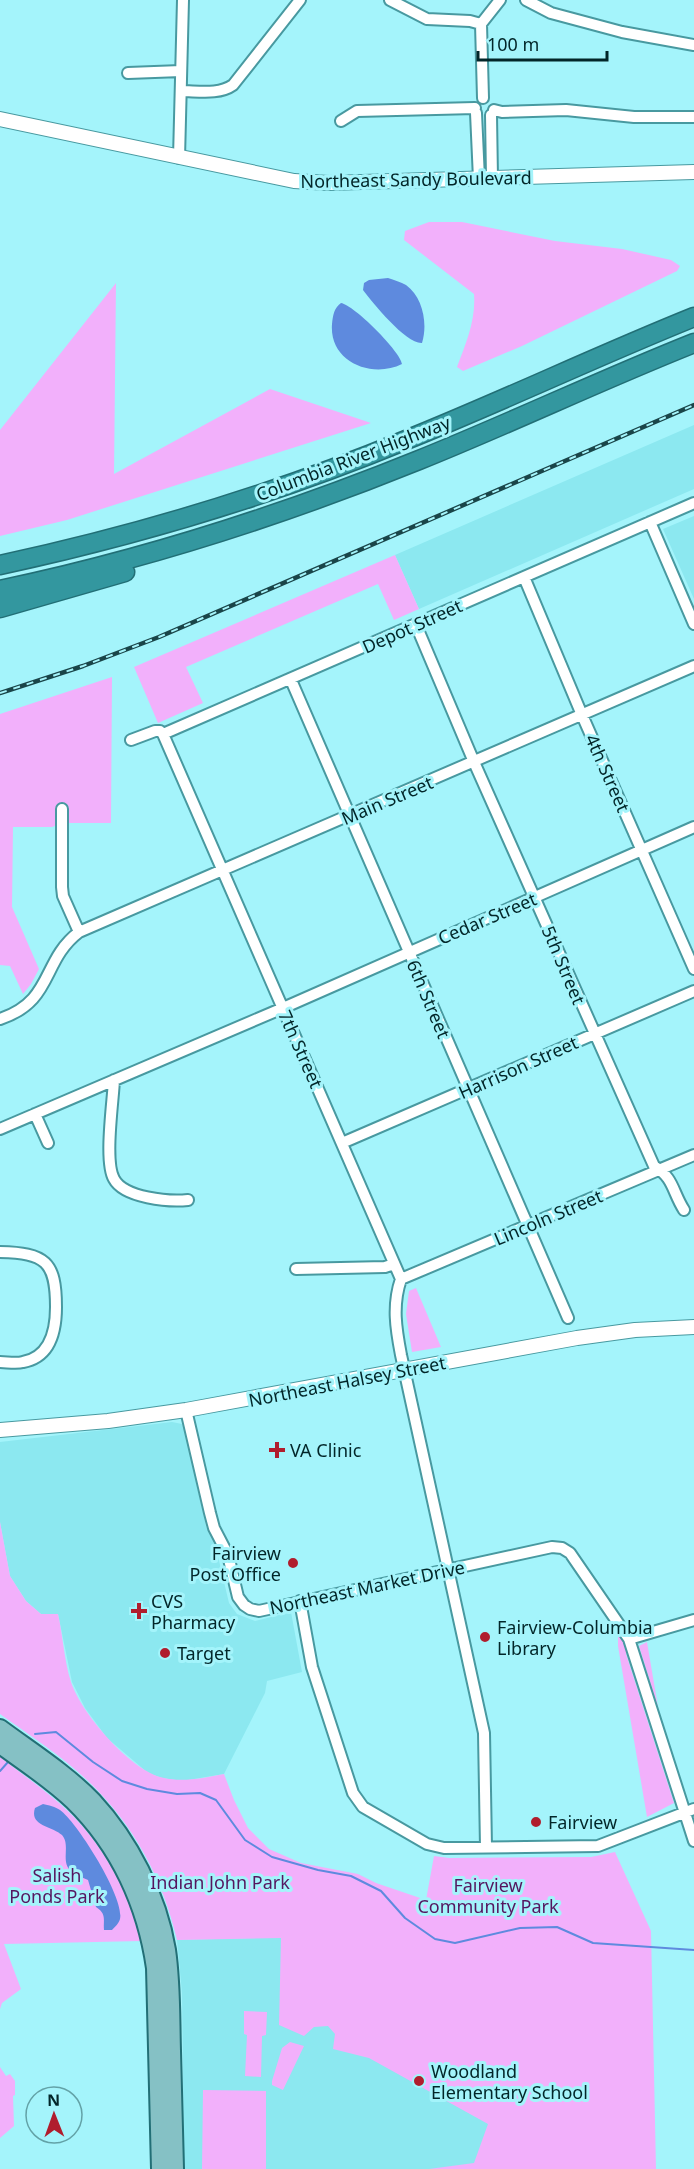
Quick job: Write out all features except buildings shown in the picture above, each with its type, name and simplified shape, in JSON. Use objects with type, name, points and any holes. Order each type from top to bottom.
[{"type":"highway","name":"Columbia River Highway","points":[[0,565],[104,541],[225,505],[357,459],[694,317]]},
{"type":"highway","name":"Columbia River Highway","points":[[0,590],[124,560],[234,528],[338,492],[422,459],[694,343]]},
{"type":"highway","points":[[0,608],[158,561],[234,528]]},
{"type":"highway","points":[[0,554],[104,541]]},
{"type":"main road","name":"Northeast Sandy Boulevard","points":[[0,119],[267,177],[303,182],[694,172]]},
{"type":"main road","name":"Northeast Halsey Street","points":[[0,1431],[186,1410],[604,1333],[694,1327]]},
{"type":"main road","points":[[0,1728],[70,1780],[93,1802],[130,1853],[151,1895],[163,1931],[169,1970],[175,2169]]},
{"type":"main road","points":[[0,1745],[57,1787],[86,1815],[109,1845],[136,1894],[150,1935],[155,1968],[160,2169]]},
{"type":"street","points":[[179,158],[183,0]]},
{"type":"street","points":[[181,91],[219,91],[226,90],[233,85],[300,0]]},
{"type":"street","points":[[390,0],[427,20],[470,21],[482,24]]},
{"type":"street","points":[[483,98],[482,24],[500,0]]},
{"type":"street","points":[[526,0],[551,14],[622,32],[694,45]]},
{"type":"street","points":[[128,73],[181,72]]},
{"type":"street","points":[[483,98],[492,101],[493,112],[486,178],[476,111],[476,102],[483,98]]},
{"type":"street","points":[[340,121],[357,111],[476,111],[485,117],[493,112],[566,110],[634,117],[694,117]]},
{"type":"street","name":"Depot Street","points":[[131,740],[154,731],[160,731],[163,734],[694,503]]},
{"type":"street","points":[[650,522],[694,624]]},
{"type":"street","name":"4th Street","points":[[524,577],[694,969]]},
{"type":"street","name":"5th Street","points":[[416,625],[474,762],[654,1166],[669,1176],[676,1197],[684,1210]]},
{"type":"street","name":"Main Street","points":[[79,932],[694,666]]},
{"type":"street","name":"6th Street","points":[[291,680],[568,1318]]},
{"type":"street","name":"7th Street","points":[[163,734],[401,1279]]},
{"type":"street","points":[[0,1019],[16,1013],[32,1000],[45,984],[62,948],[79,932],[63,896],[62,809]]},
{"type":"street","name":"Cedar Street","points":[[0,1130],[694,827]]},
{"type":"street","name":"Harrison Street","points":[[342,1143],[694,991]]},
{"type":"street","points":[[114,1080],[110,1151],[113,1179],[125,1190],[135,1194],[170,1201],[188,1200]]},
{"type":"street","points":[[35,1114],[48,1143]]},
{"type":"street","name":"Lincoln Street","points":[[401,1279],[694,1155]]},
{"type":"street","points":[[0,1252],[28,1254],[47,1265],[56,1285],[54,1336],[49,1345],[33,1359],[22,1363],[0,1362]]},
{"type":"street","points":[[296,1269],[385,1267],[394,1264]]},
{"type":"street","points":[[401,1279],[395,1303],[395,1317],[404,1370],[484,1733],[486,1847]]},
{"type":"street","name":"Northeast Market Drive","points":[[186,1410],[214,1528],[228,1555],[238,1597],[250,1609],[260,1611],[552,1547],[562,1548],[570,1553],[629,1639]]},
{"type":"street","points":[[300,1601],[312,1667],[353,1794],[363,1807],[427,1844],[444,1848],[598,1846],[689,1810]]},
{"type":"street","points":[[694,1620],[629,1639],[689,1810],[694,1841]]},
{"type":"shaded area","points":[[694,425],[694,489],[419,609],[395,555]]},
{"type":"shaded area","points":[[694,516],[694,599],[663,529]]},
{"type":"shaded area","points":[[172,1422],[182,1424],[184,1428],[206,1526],[216,1548],[229,1603],[237,1614],[255,1621],[291,1612],[302,1672],[267,1681],[265,1693],[224,1774],[182,1781],[148,1773],[107,1738],[85,1708],[72,1682],[58,1614],[41,1614],[26,1601],[10,1576],[0,1522],[0,1442]]},
{"type":"shaded area","name":"Woodland Elementary School","points":[[423,1934],[656,2169],[184,2169],[182,1993],[177,1940]]},
{"type":"green space","points":[[429,222],[462,222],[555,241],[622,249],[671,260],[680,266],[677,271],[522,346],[463,371],[457,367],[472,322],[474,294],[404,240],[405,231]]},
{"type":"green space","points":[[116,283],[114,474],[270,389],[371,423],[67,520],[0,536],[0,430]]},
{"type":"green space","points":[[395,555],[419,609],[394,620],[378,584],[186,667],[203,703],[158,723],[134,667]]},
{"type":"green space","points":[[112,677],[111,823],[62,823],[52,827],[13,827],[12,907],[39,969],[23,994],[10,966],[0,965],[0,714]]},
{"type":"green space","points":[[416,1288],[441,1347],[412,1352],[406,1314],[409,1291]]},
{"type":"green space","points":[[0,1522],[10,1576],[26,1601],[41,1614],[58,1614],[71,1682],[76,1695],[95,1723],[134,1763],[160,1777],[184,1780],[224,1774],[248,1828],[269,1849],[301,1863],[358,1874],[376,1883],[426,1900],[434,1856],[449,1858],[591,1857],[615,1852],[651,1931],[656,2169],[429,2169],[474,2163],[488,2124],[369,2058],[333,2049],[335,2034],[328,2026],[314,2027],[304,2036],[279,2025],[281,1938],[177,1940],[155,1874],[133,1835],[119,1816],[78,1772],[0,1714]]},
{"type":"green space","points":[[618,1633],[627,1646],[626,1654],[674,1803],[647,1817],[618,1646]]},
{"type":"green space","points":[[647,1642],[658,1707],[639,1646]]},
{"type":"green space","name":"Salish Ponds Park","points":[[0,1757],[46,1792],[83,1827],[119,1880],[141,1941],[4,1944],[21,1989],[2,2003],[0,2009]]},
{"type":"green space","points":[[244,2011],[267,2012],[266,2035],[262,2036],[261,2077],[245,2076],[247,2035],[244,2034]]},
{"type":"green space","points":[[290,2042],[304,2046],[283,2090],[272,2085],[272,2081],[282,2048]]},
{"type":"green space","points":[[0,2067],[6,2076],[10,2074],[15,2081],[15,2095],[13,2096],[14,2126],[0,2138]]},
{"type":"green space","points":[[203,2090],[266,2091],[266,2169],[202,2169]]},
{"type":"water","points":[[388,278],[406,285],[417,296],[424,319],[422,343],[415,342],[399,330],[363,290],[364,283],[369,280]]},
{"type":"water","points":[[341,303],[356,312],[376,330],[394,350],[402,364],[390,368],[366,368],[345,357],[337,348],[332,324],[333,315]]},
{"type":"water","points":[[43,1804],[58,1809],[68,1817],[88,1844],[108,1878],[120,1909],[120,1919],[112,1930],[104,1930],[103,1915],[96,1907],[88,1880],[74,1874],[68,1867],[65,1839],[58,1832],[35,1819],[35,1808]]},
{"type":"waterway","points":[[35,1734],[56,1732],[93,1762],[122,1781],[147,1789],[177,1794],[200,1793],[216,1800],[245,1840],[272,1857],[318,1870],[351,1876],[381,1891],[405,1918],[435,1939],[455,1943],[520,1928],[557,1927],[593,1943],[694,1950]]},
{"type":"waterway","points":[[0,1771],[8,1762]]},
{"type":"railway","points":[[0,693],[83,666],[159,637],[694,405]]},
{"type":"place","name":"VA Clinic","points":[[277,1450]]},
{"type":"place","name":"Fairview Post Office","points":[[293,1563]]},
{"type":"place","name":"CVS Pharmacy","points":[[139,1611]]},
{"type":"place","name":"Fairview-Columbia Library","points":[[485,1637]]},
{"type":"place","name":"Target","points":[[165,1653]]},
{"type":"place","name":"Fairview","points":[[536,1822]]},
{"type":"place","name":"Woodland Elementary School","points":[[419,2081]]},
{"type":"park label","name":"Indian John Park","points":[[220,1882]]},
{"type":"park label","name":"Fairview Community Park","points":[[488,1895]]}]
